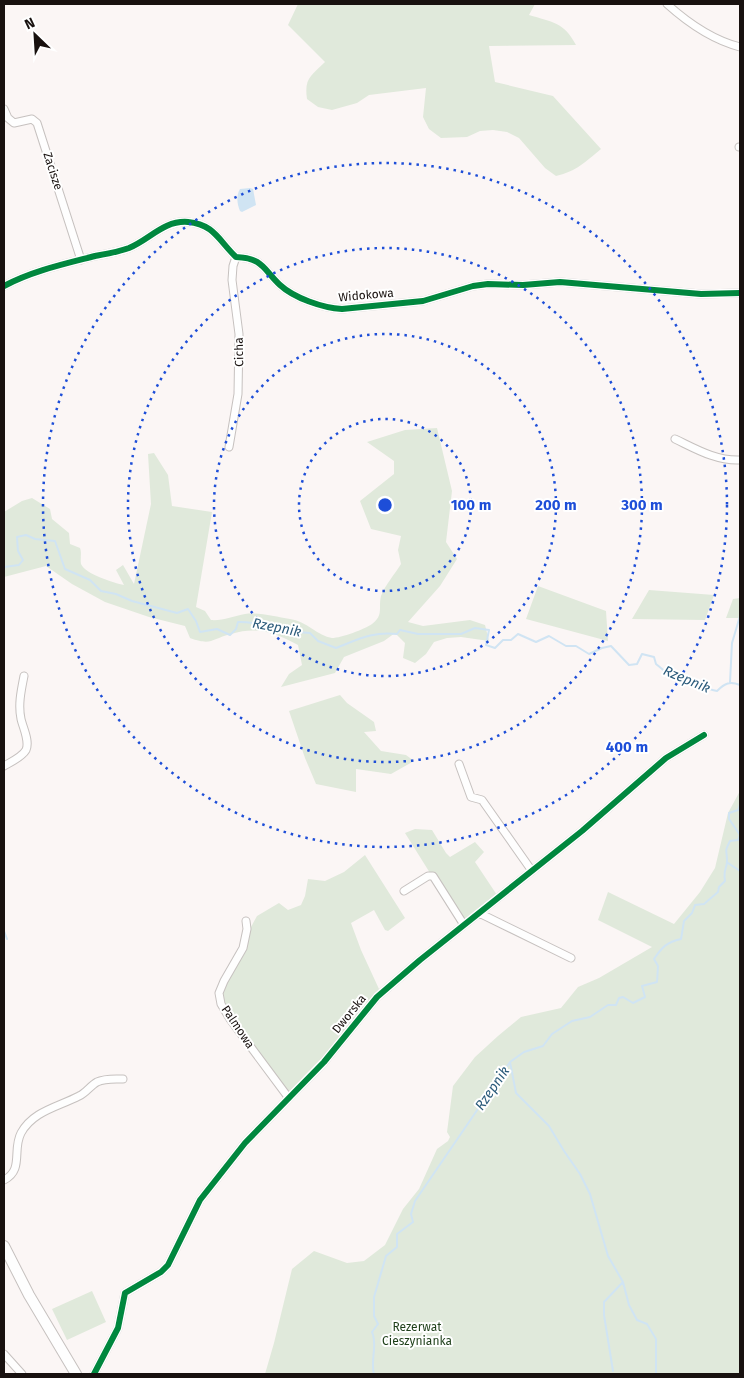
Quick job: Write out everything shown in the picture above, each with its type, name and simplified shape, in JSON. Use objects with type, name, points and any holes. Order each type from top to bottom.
[{"type":"street","points":[[667,4],[685,19],[718,38],[740,47]]},
{"type":"street","name":"Zacisze","points":[[4,109],[8,118],[14,123],[32,119],[37,123],[81,260]]},
{"type":"street","points":[[4,286],[22,277],[128,248],[166,226],[178,222],[197,223],[211,229],[236,256]]},
{"type":"street","name":"Widokowa","points":[[236,256],[257,260],[264,265],[280,285],[290,292],[331,308],[342,309],[423,301],[473,286],[488,284],[523,285],[560,282],[701,294],[740,293]]},
{"type":"street","name":"Cicha","points":[[229,447],[239,385],[239,334],[232,280],[236,256]]},
{"type":"street","points":[[675,439],[705,454],[731,460],[740,460]]},
{"type":"street","points":[[4,766],[21,756],[27,746],[21,718],[20,700],[24,676]]},
{"type":"street","name":"Dworska","points":[[94,1374],[118,1328],[125,1293],[162,1272],[168,1265],[200,1200],[245,1143],[324,1062],[377,996],[582,831],[666,758],[704,735]]},
{"type":"street","points":[[459,764],[471,796],[482,800],[532,871]]},
{"type":"street","points":[[404,891],[428,876],[433,876],[464,925]]},
{"type":"street","points":[[479,913],[570,958]]},
{"type":"street","name":"Palmowa","points":[[246,921],[247,928],[243,948],[219,993],[221,1004],[288,1097]]},
{"type":"street","points":[[4,1180],[15,1171],[18,1142],[26,1124],[38,1115],[81,1095],[97,1082],[106,1079],[123,1079]]},
{"type":"street","points":[[4,1246],[29,1295],[76,1374]]},
{"type":"street","points":[[4,1354],[22,1374]]},
{"type":"green space","points":[[298,4],[535,4],[529,15],[562,27],[576,45],[489,46],[495,82],[553,96],[601,149],[575,169],[556,176],[545,168],[519,138],[507,132],[480,131],[467,137],[441,138],[429,129],[423,117],[426,88],[369,95],[357,103],[332,110],[318,107],[307,99],[306,92],[312,74],[325,62],[288,25]]},
{"type":"green space","points":[[437,428],[452,491],[446,542],[457,559],[440,586],[408,622],[423,626],[470,620],[485,625],[489,641],[461,637],[447,638],[434,642],[426,654],[415,663],[403,658],[405,643],[395,633],[384,641],[344,657],[335,673],[281,687],[289,674],[302,665],[298,645],[282,637],[266,632],[250,631],[231,634],[207,642],[197,640],[190,638],[185,626],[149,617],[105,602],[72,584],[46,566],[4,577],[4,512],[22,501],[32,498],[50,509],[52,519],[69,533],[70,544],[80,548],[81,564],[84,568],[100,578],[124,585],[116,570],[123,565],[134,584],[151,504],[148,454],[154,453],[168,475],[172,506],[212,512],[196,607],[205,611],[211,620],[245,614],[262,614],[296,620],[327,637],[341,637],[353,633],[376,621],[380,611],[381,596],[401,564],[398,550],[401,536],[371,529],[360,501],[394,474],[394,461],[367,442],[405,430]]},
{"type":"green space","points":[[538,586],[606,611],[608,641],[526,619]]},
{"type":"green space","points":[[649,590],[714,595],[705,620],[632,619]]},
{"type":"green space","points":[[740,598],[740,618],[726,618],[733,599]]},
{"type":"green space","points":[[340,695],[347,703],[374,722],[376,731],[364,732],[381,751],[406,755],[414,761],[391,774],[356,769],[356,792],[316,784],[289,711]]},
{"type":"green space","name":"Rezerwat Cieszynianka","points":[[740,791],[740,1374],[265,1374],[292,1269],[314,1251],[347,1263],[364,1261],[385,1245],[403,1209],[419,1189],[437,1149],[448,1141],[450,1137],[447,1132],[453,1086],[475,1057],[521,1017],[561,1008],[578,987],[599,978],[652,947],[598,920],[608,892],[674,924],[700,892],[715,868],[728,813]]},
{"type":"green space","points":[[415,829],[432,830],[450,857],[475,842],[484,852],[475,862],[497,895],[466,921],[436,874],[430,873],[405,833]]},
{"type":"green space","points":[[365,855],[405,918],[388,931],[385,930],[374,910],[351,923],[379,989],[315,1069],[290,1093],[287,1092],[225,1007],[222,999],[222,988],[245,953],[251,927],[257,916],[279,903],[288,910],[301,905],[305,896],[308,879],[325,881],[344,872]]},
{"type":"green space","points":[[92,1291],[106,1322],[67,1340],[52,1309]]},
{"type":"water","points":[[240,189],[253,189],[256,205],[242,212],[240,211],[237,197],[239,191]]},
{"type":"waterway","name":"Rzepnik","points":[[4,567],[19,565],[23,560],[18,551],[17,537],[26,535],[35,539],[55,541],[65,569],[90,580],[101,591],[177,613],[188,609],[196,621],[200,632],[217,629],[230,635],[236,629],[238,622],[266,625],[276,624],[286,631],[310,633],[318,641],[336,648],[373,635],[397,634],[400,630],[418,634],[461,634],[475,628],[489,630],[486,645],[495,648],[503,640],[511,640],[518,634],[536,642],[549,636],[566,646],[576,646],[589,654],[611,646],[629,665],[637,664],[642,654],[654,657],[656,664],[667,673],[679,674],[710,690],[717,691],[730,683],[740,685]]},
{"type":"waterway","points":[[730,682],[732,643],[740,616]]},
{"type":"waterway","name":"Rzepnik","points":[[374,1374],[374,1337],[372,1332],[378,1324],[374,1316],[374,1297],[386,1256],[397,1247],[397,1234],[413,1222],[411,1214],[415,1201],[510,1062],[524,1052],[543,1046],[552,1034],[572,1021],[590,1017],[608,1005],[616,1005],[619,998],[623,997],[633,1003],[645,997],[642,986],[657,982],[658,966],[654,959],[668,943],[681,939],[684,921],[692,913],[695,905],[704,904],[718,892],[719,887],[725,881],[726,851],[730,841],[738,840],[740,835],[729,819],[729,813],[738,810],[740,805]]},
{"type":"waterway","points":[[728,863],[740,871]]},
{"type":"waterway","points":[[4,931],[7,939]]},
{"type":"waterway","points":[[510,1062],[516,1093],[549,1126],[580,1174],[590,1194],[608,1256],[623,1282],[629,1305],[637,1320],[647,1324],[656,1339],[656,1374]]},
{"type":"waterway","points":[[613,1371],[604,1315],[604,1302],[623,1282]]},
{"type":"cycle path","points":[[4,286],[48,268],[129,248],[164,227],[179,222],[188,222],[197,223],[210,230],[236,257],[252,260],[262,265],[286,290],[309,302],[334,308],[342,309],[423,301],[473,286],[488,284],[523,285],[560,282],[701,294],[740,293]]},
{"type":"cycle path","points":[[94,1374],[118,1328],[125,1293],[161,1272],[168,1265],[200,1200],[245,1143],[324,1062],[377,997],[420,960],[582,831],[666,758],[704,735]]}]
